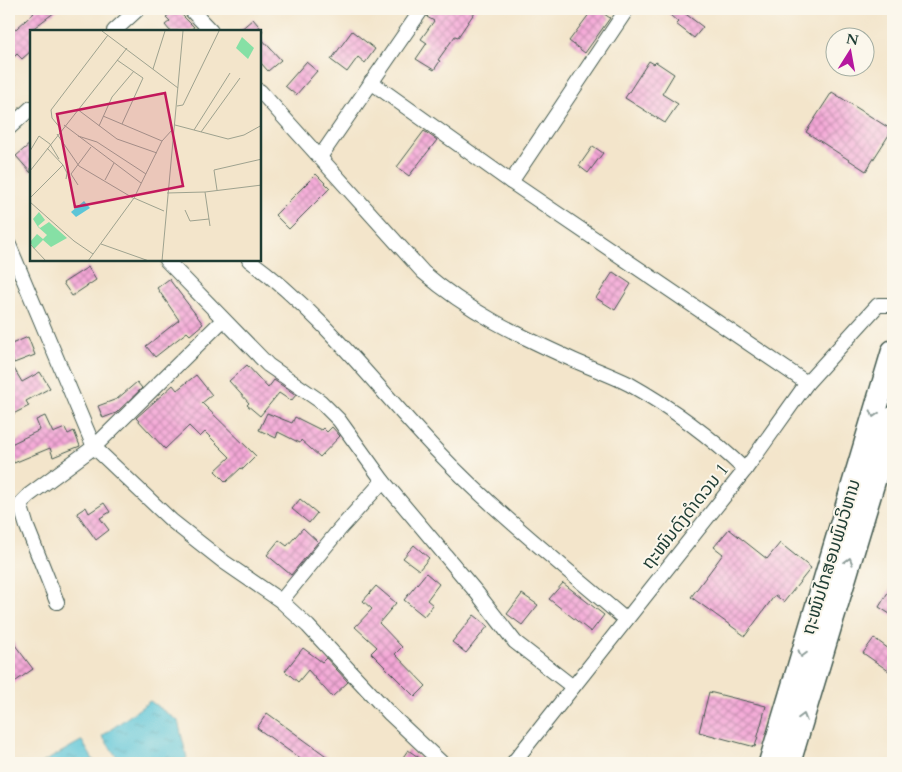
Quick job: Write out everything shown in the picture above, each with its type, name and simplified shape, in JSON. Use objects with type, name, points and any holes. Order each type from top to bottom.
[{"type":"highway","name":"ຖະໜົນໄກສອນພົມວິຫານ","points":[[770,763],[893,351]]},
{"type":"highway","name":"ຖະໜົນໄກສອນພົມວິຫານ","points":[[790,763],[893,418]]},
{"type":"street","points":[[115,30],[138,9]]},
{"type":"street","points":[[190,9],[210,30]]},
{"type":"street","points":[[320,157],[422,9]]},
{"type":"street","points":[[511,182],[627,9]]},
{"type":"street","points":[[371,82],[511,182],[807,383]]},
{"type":"street","points":[[261,92],[423,272],[447,293],[475,312],[525,338],[628,384],[682,418],[730,455],[745,470]]},
{"type":"street","points":[[10,124],[30,109]]},
{"type":"street","points":[[9,246],[94,447],[172,522],[224,562],[281,601],[308,626],[390,714],[442,763]]},
{"type":"street","points":[[167,261],[268,365],[320,401],[339,420],[383,481],[477,593],[515,642],[573,687]]},
{"type":"street","points":[[249,261],[286,290],[370,376],[437,451],[482,495],[626,620]]},
{"type":"street","name":"ຖະໜົນດົງດຳດວນ 1","points":[[513,763],[745,470],[807,383],[878,305],[893,305]]},
{"type":"street","points":[[57,602],[27,527],[21,508],[22,502],[94,447],[223,320]]},
{"type":"street","points":[[281,601],[339,530],[383,481]]},
{"type":"water","points":[[150,701],[178,721],[187,758],[180,763],[121,763],[102,736]]},
{"type":"water","points":[[81,741],[95,763],[42,763]]},
{"type":"building","points":[[31,9],[59,9],[30,30],[30,52],[22,59],[17,54],[9,62],[9,35],[34,13]]},
{"type":"building","points":[[431,9],[477,9],[458,37],[455,36],[438,60],[440,61],[434,70],[416,59],[427,43],[421,39],[434,21],[427,17]]},
{"type":"building","points":[[593,9],[597,9],[610,18],[585,53],[569,41]]},
{"type":"building","points":[[663,9],[679,9],[703,27],[694,38],[676,24],[678,22]]},
{"type":"building","points":[[174,11],[177,14],[179,12],[194,27],[190,30],[169,30],[165,25],[170,21],[166,17]]},
{"type":"building","points":[[253,19],[263,31],[261,30],[240,30]]},
{"type":"building","points":[[352,31],[375,49],[365,63],[358,57],[347,72],[331,60]]},
{"type":"building","points":[[261,38],[281,60],[268,71],[261,63]]},
{"type":"building","points":[[649,61],[654,64],[656,62],[674,74],[662,94],[678,104],[665,123],[625,98]]},
{"type":"building","points":[[306,62],[317,71],[296,95],[285,86]]},
{"type":"building","points":[[832,92],[892,130],[866,171],[806,132]]},
{"type":"building","points":[[424,131],[437,140],[409,176],[397,167]]},
{"type":"building","points":[[30,144],[30,172],[16,156]]},
{"type":"building","points":[[593,146],[603,153],[588,173],[579,166]]},
{"type":"building","points":[[316,174],[330,188],[289,229],[275,215]]},
{"type":"building","points":[[88,267],[96,280],[72,296],[63,283]]},
{"type":"building","points":[[613,272],[631,284],[615,310],[596,298]]},
{"type":"building","points":[[169,279],[203,324],[190,335],[187,332],[155,357],[146,346],[179,320],[157,288]]},
{"type":"building","points":[[28,337],[35,355],[14,363],[9,351],[9,345]]},
{"type":"building","points":[[9,360],[22,382],[40,372],[50,388],[26,401],[29,406],[9,416]]},
{"type":"building","points":[[247,365],[268,388],[274,380],[296,395],[291,401],[279,393],[260,416],[247,405],[249,403],[229,381]]},
{"type":"building","points":[[196,375],[212,395],[202,403],[256,456],[226,482],[215,471],[230,457],[205,432],[200,437],[189,426],[165,449],[136,418],[173,385],[177,390]]},
{"type":"building","points":[[137,382],[142,388],[116,413],[103,418],[98,406],[117,399]]},
{"type":"building","points":[[267,413],[292,423],[295,417],[321,430],[323,428],[327,432],[332,427],[340,436],[320,457],[301,440],[300,443],[278,432],[276,438],[259,430]]},
{"type":"building","points":[[45,416],[53,433],[65,428],[68,434],[74,431],[80,446],[53,457],[50,448],[14,463],[9,451],[9,445],[40,430],[36,420]]},
{"type":"building","points":[[300,499],[317,513],[309,523],[292,509]]},
{"type":"building","points":[[104,503],[110,512],[100,518],[109,530],[96,540],[77,513],[86,507],[89,513]]},
{"type":"building","points":[[303,528],[318,542],[291,575],[267,555],[279,540],[287,546]]},
{"type":"building","points":[[729,529],[767,559],[780,543],[811,568],[784,602],[775,595],[745,636],[691,597],[723,554],[714,547]]},
{"type":"building","points":[[414,545],[429,558],[419,570],[403,558]]},
{"type":"building","points":[[426,573],[439,584],[427,600],[433,605],[424,616],[404,600]]},
{"type":"building","points":[[563,583],[604,615],[591,632],[549,599]]},
{"type":"building","points":[[893,584],[893,616],[879,607]]},
{"type":"building","points":[[376,586],[396,603],[379,623],[402,647],[395,654],[426,686],[415,697],[371,653],[377,647],[355,627],[372,609],[363,601]]},
{"type":"building","points":[[522,594],[538,605],[522,625],[507,614]]},
{"type":"building","points":[[474,615],[488,626],[466,653],[452,642]]},
{"type":"building","points":[[9,637],[33,669],[9,686]]},
{"type":"building","points":[[874,638],[893,652],[893,674],[863,653]]},
{"type":"building","points":[[303,648],[322,662],[326,658],[348,682],[332,697],[308,670],[298,682],[285,671]]},
{"type":"building","points":[[709,692],[766,706],[755,747],[699,732]]},
{"type":"building","points":[[267,713],[336,763],[306,763],[257,728]]},
{"type":"building","points":[[408,750],[427,763],[399,763]]}]
